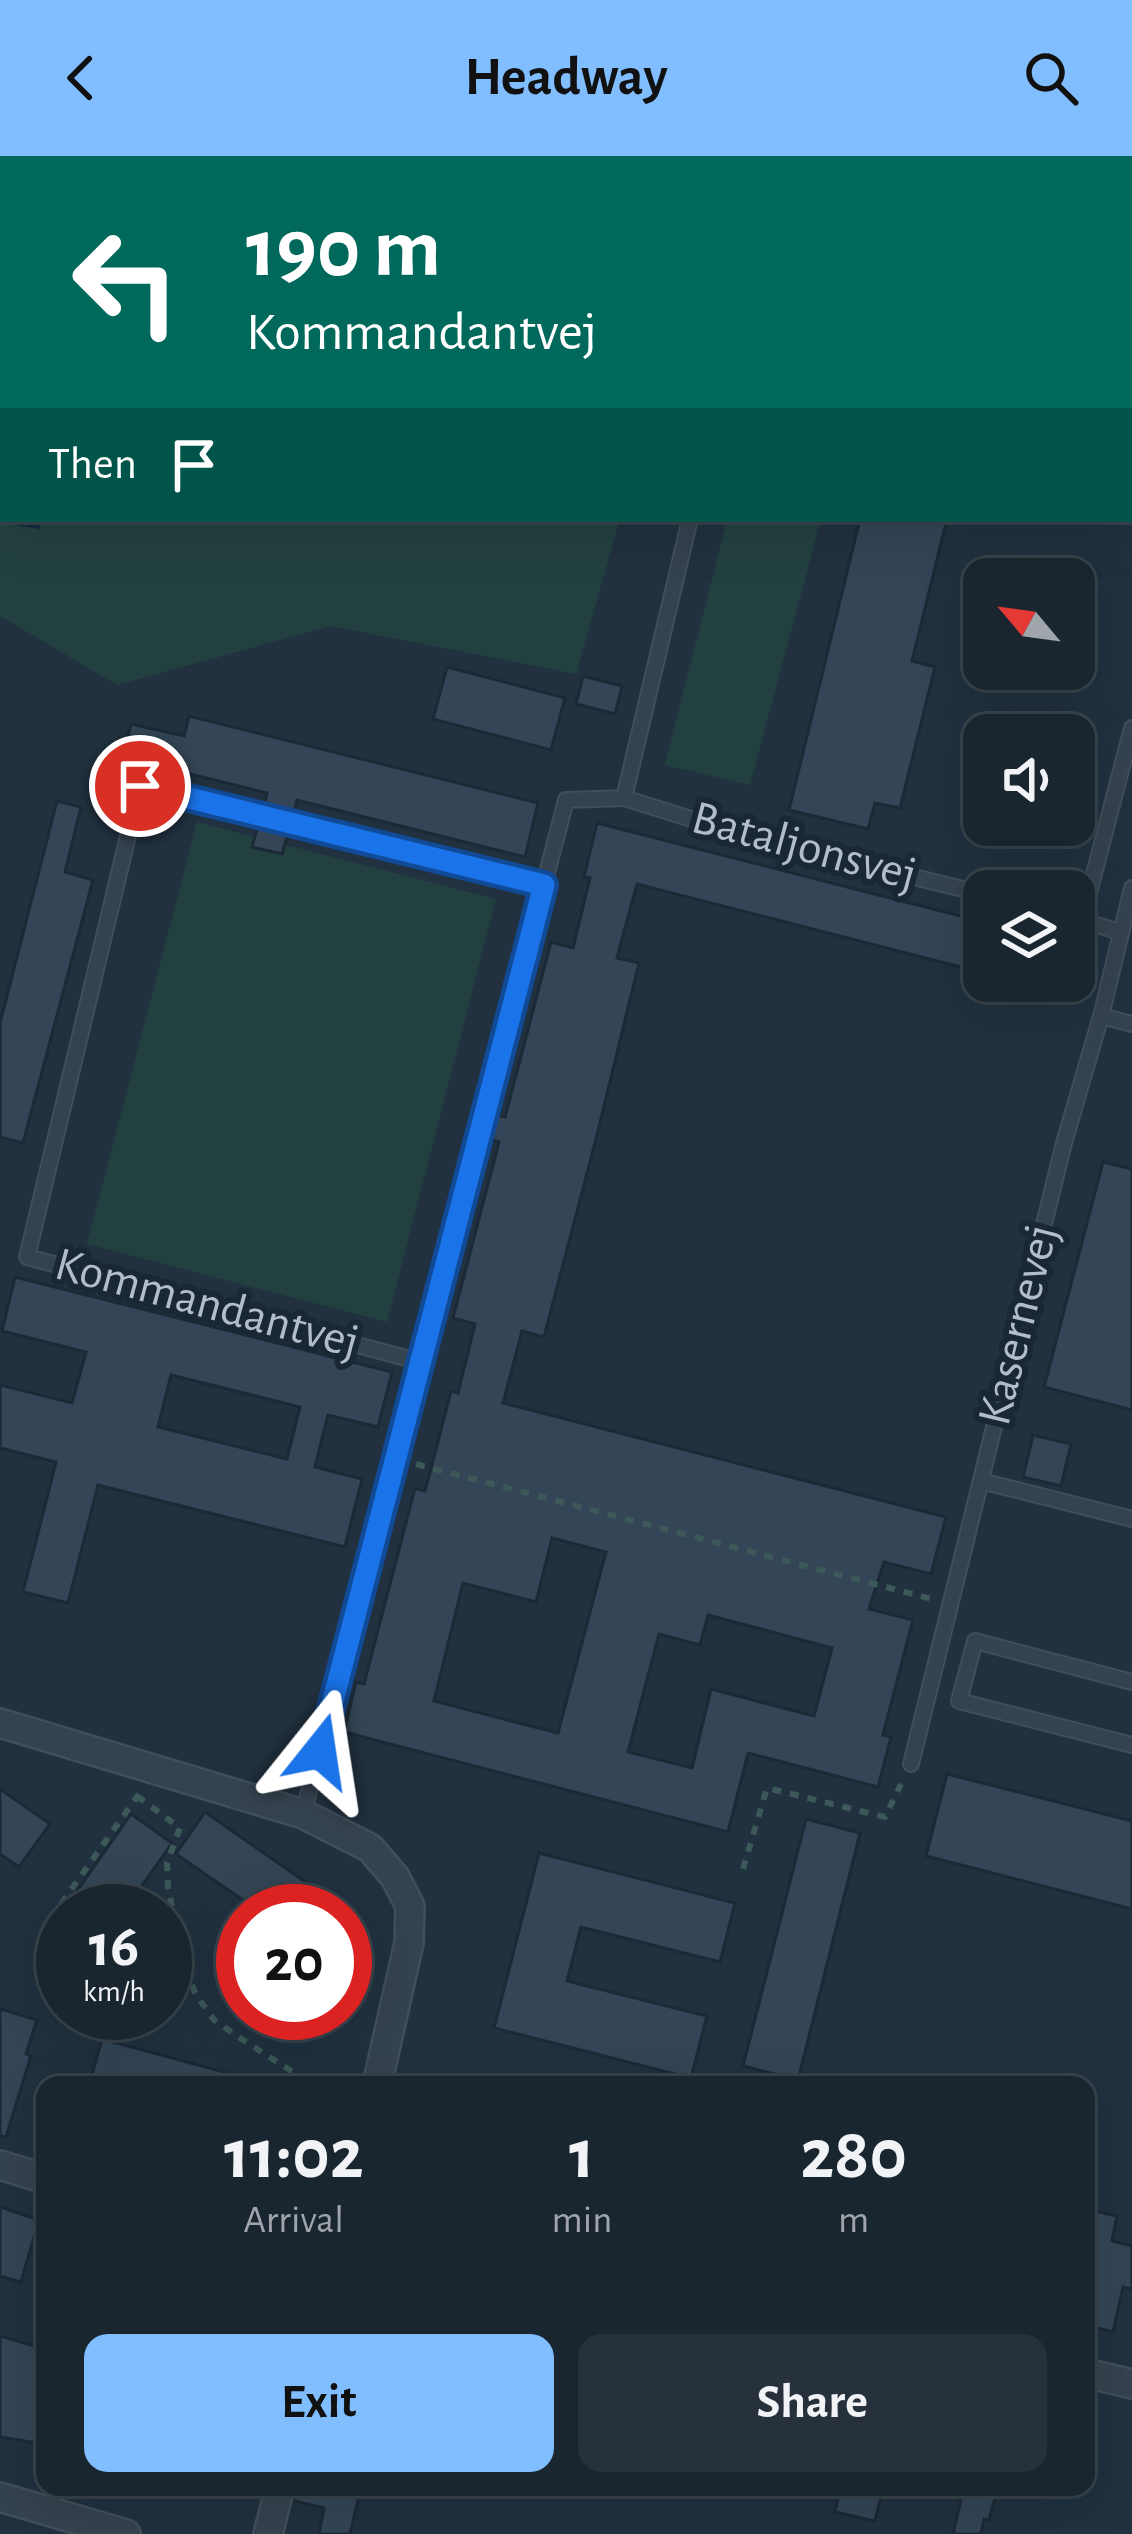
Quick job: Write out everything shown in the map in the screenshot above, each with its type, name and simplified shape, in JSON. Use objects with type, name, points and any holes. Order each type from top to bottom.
[{"type":"street","points":[[0,1723],[303,1814],[370,1848],[395,1877],[410,1906],[409,1943],[379,2076]]},
{"type":"street","points":[[0,2165],[36,2176]]},
{"type":"street","points":[[1095,2375],[1132,2384]]},
{"type":"street","points":[[268,2534],[278,2496]]},
{"type":"street","points":[[0,2497],[126,2534]]},
{"type":"lane","points":[[624,798],[689,522]]},
{"type":"lane","points":[[1092,870],[1132,728]]},
{"type":"lane","name":"Kommandantvej","points":[[421,1362],[27,1256],[140,786],[544,885]]},
{"type":"lane","name":"Kommandantvej","points":[[303,1814],[566,800],[624,798]]},
{"type":"lane","name":"Bataljonsvej","points":[[624,798],[752,838],[963,889]]},
{"type":"lane","name":"Kasernevej","points":[[911,1764],[1132,888]]},
{"type":"lane","points":[[1095,924],[1120,932]]},
{"type":"lane","points":[[1101,1016],[1132,1024]]},
{"type":"lane","points":[[981,1481],[1132,1519]]},
{"type":"lane","points":[[1132,1682],[974,1641],[959,1701],[1132,1745]]},
{"type":"path","points":[[395,1459],[950,1604]]},
{"type":"path","points":[[743,1869],[767,1788],[885,1817],[911,1764]]},
{"type":"path","points":[[75,1884],[156,1770]]},
{"type":"path","points":[[137,1796],[180,1828],[167,1863],[168,1888],[196,1995],[214,2020],[299,2076]]},
{"type":"green space","points":[[0,522],[619,522],[576,674],[331,626],[117,685],[0,616]]},
{"type":"green space","points":[[726,522],[820,522],[750,785],[665,765]]},
{"type":"green space","points":[[197,822],[496,899],[387,1322],[87,1244]]},
{"type":"water","points":[[6,522],[39,522],[40,529]]},
{"type":"building","points":[[859,522],[946,522],[912,661],[935,667],[900,808],[875,803],[868,829],[789,810]]},
{"type":"building","points":[[447,667],[565,698],[551,750],[433,719]]},
{"type":"building","points":[[583,676],[622,686],[615,714],[576,704]]},
{"type":"building","points":[[189,716],[538,803],[525,857],[297,800],[294,812],[264,805],[267,793],[124,752],[131,724],[184,736]]},
{"type":"building","points":[[57,801],[81,807],[65,872],[93,880],[23,1143],[0,1137],[0,1023]]},
{"type":"building","points":[[597,823],[963,917],[963,968],[637,884],[617,958],[639,963],[596,1139],[544,1337],[522,1331],[503,1403],[946,1517],[931,1574],[884,1562],[869,1609],[913,1620],[883,1735],[891,1737],[878,1787],[748,1753],[728,1832],[344,1732],[356,1682],[364,1684],[415,1488],[425,1491],[451,1391],[458,1393],[475,1324],[453,1318],[499,1142],[490,1139],[496,1115],[505,1117],[551,942],[573,948],[590,878],[584,877]],"holes":[[[552,1538],[606,1552],[558,1733],[434,1701],[463,1583],[536,1602]],[[708,1615],[832,1648],[814,1716],[711,1689],[692,1768],[628,1752],[659,1634],[700,1645]]]},
{"type":"building","points":[[258,826],[288,834],[282,854],[252,847]]},
{"type":"building","points":[[1103,1162],[1132,1169],[1132,1410],[1044,1387]]},
{"type":"building","points":[[15,1277],[392,1372],[378,1427],[328,1415],[315,1467],[362,1479],[345,1547],[98,1485],[68,1603],[23,1592],[56,1462],[0,1448],[0,1385],[72,1403],[86,1352],[2,1331]],"holes":[[[171,1375],[300,1407],[287,1459],[158,1427]]]},
{"type":"building","points":[[1033,1435],[1071,1444],[1061,1486],[1023,1477]]},
{"type":"building","points":[[947,1774],[1132,1821],[1132,1909],[926,1856]]},
{"type":"building","points":[[0,1789],[50,1824],[19,1867],[0,1854]]},
{"type":"building","points":[[205,1812],[308,1884],[220,1884],[176,1854]]},
{"type":"building","points":[[131,1814],[172,1843],[143,1884],[82,1884]]},
{"type":"building","points":[[806,1819],[860,1833],[799,2076],[743,2066]]},
{"type":"building","points":[[539,1853],[735,1903],[720,1962],[581,1927],[567,1981],[707,2016],[692,2076],[494,2028]]},
{"type":"building","points":[[0,2009],[36,2023],[6,2137],[0,2136]]},
{"type":"building","points":[[102,2040],[106,2040],[239,2076],[92,2076]]},
{"type":"building","points":[[0,2207],[36,2219],[36,2230],[21,2282],[0,2276]]},
{"type":"building","points":[[1095,2211],[1117,2216],[1112,2241],[1132,2246],[1132,2289],[1123,2287],[1113,2332],[1095,2327]]},
{"type":"building","points":[[0,2336],[36,2346],[36,2443],[0,2437]]},
{"type":"building","points":[[296,2496],[359,2496],[350,2534],[319,2534],[324,2508],[295,2501]]},
{"type":"building","points":[[838,2496],[881,2496],[875,2521],[835,2512]]},
{"type":"building","points":[[962,2496],[996,2496],[981,2534],[953,2534]]},
{"type":"route","points":[[140,786],[544,885],[320,1751]]}]
